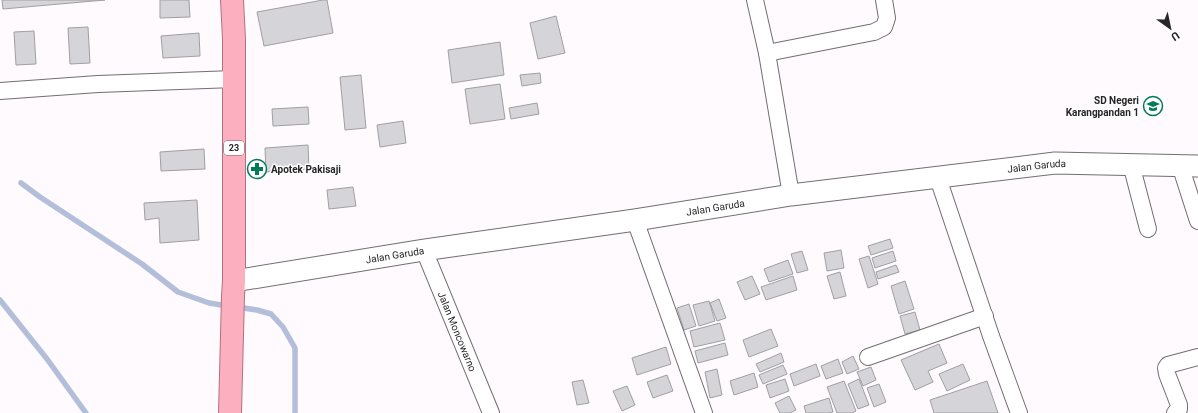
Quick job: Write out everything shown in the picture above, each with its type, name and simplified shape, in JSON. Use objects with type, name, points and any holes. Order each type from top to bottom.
[{"type":"highway","name":"23","points":[[230,413],[233,298],[234,39],[232,0]]},
{"type":"street","points":[[755,0],[767,53],[791,195]]},
{"type":"street","points":[[767,53],[874,32],[884,27],[886,22],[887,18],[884,0]]},
{"type":"street","points":[[0,91],[98,84],[234,79]]},
{"type":"street","name":"Jalan Garuda","points":[[233,298],[424,250],[635,220],[791,195],[1055,163],[1189,165]]},
{"type":"street","points":[[1131,164],[1148,229]]},
{"type":"street","points":[[1189,165],[1198,221]]},
{"type":"street","points":[[938,178],[1019,413]]},
{"type":"street","points":[[635,220],[704,413]]},
{"type":"street","name":"Jalan Moncowarno","points":[[424,250],[491,413]]},
{"type":"street","points":[[868,357],[985,316]]},
{"type":"street","points":[[1175,413],[1179,409],[1179,405],[1166,368],[1168,365],[1198,357]]},
{"type":"building","points":[[2,0],[105,0],[3,9]]},
{"type":"building","points":[[160,0],[189,0],[190,17],[160,18]]},
{"type":"building","points":[[327,0],[333,33],[264,46],[257,12]]},
{"type":"building","points":[[556,16],[565,53],[538,59],[530,23]]},
{"type":"building","points":[[88,27],[90,63],[70,64],[68,28]]},
{"type":"building","points":[[34,31],[36,64],[16,65],[14,32]]},
{"type":"building","points":[[199,33],[200,56],[163,58],[161,36]]},
{"type":"building","points":[[500,42],[504,75],[452,83],[448,50]]},
{"type":"building","points":[[540,73],[541,83],[522,86],[520,75]]},
{"type":"building","points":[[361,75],[366,128],[345,130],[340,77]]},
{"type":"building","points":[[500,84],[505,119],[470,124],[465,89]]},
{"type":"building","points":[[537,103],[539,114],[511,119],[509,108]]},
{"type":"building","points":[[308,107],[309,124],[273,126],[272,109]]},
{"type":"building","points":[[403,121],[406,143],[380,147],[377,125]]},
{"type":"building","points":[[308,145],[309,169],[266,172],[265,148]]},
{"type":"building","points":[[204,149],[205,169],[161,171],[160,152]]},
{"type":"building","points":[[353,187],[356,206],[329,209],[327,190]]},
{"type":"building","points":[[197,200],[199,240],[160,243],[159,218],[145,220],[144,203]]},
{"type":"building","points":[[890,239],[893,248],[871,255],[868,246]]},
{"type":"building","points":[[841,250],[844,268],[827,271],[824,253]]},
{"type":"building","points":[[802,251],[808,270],[797,273],[791,254]]},
{"type":"building","points":[[893,251],[896,261],[875,268],[872,258]]},
{"type":"building","points":[[869,256],[878,284],[868,288],[859,259]]},
{"type":"building","points":[[788,260],[793,274],[769,282],[764,269]]},
{"type":"building","points":[[896,265],[899,272],[878,279],[876,272]]},
{"type":"building","points":[[840,272],[846,296],[834,299],[827,276]]},
{"type":"building","points":[[752,276],[760,294],[745,300],[737,282]]},
{"type":"building","points":[[793,276],[797,290],[766,300],[761,287]]},
{"type":"building","points":[[905,281],[914,309],[899,314],[891,286]]},
{"type":"building","points":[[719,299],[726,318],[717,321],[710,303]]},
{"type":"building","points":[[709,301],[715,321],[699,326],[693,305]]},
{"type":"building","points":[[689,304],[696,326],[684,330],[677,308]]},
{"type":"building","points":[[915,312],[920,330],[905,334],[900,316]]},
{"type":"building","points":[[720,323],[725,340],[694,347],[690,331]]},
{"type":"building","points":[[771,329],[778,346],[749,357],[743,340]]},
{"type":"building","points":[[725,343],[728,355],[698,363],[695,351]]},
{"type":"building","points":[[939,344],[947,363],[928,371],[933,382],[915,390],[901,360]]},
{"type":"building","points":[[666,347],[671,364],[637,375],[632,358]]},
{"type":"building","points":[[781,353],[784,362],[760,372],[756,364]]},
{"type":"building","points":[[853,356],[859,369],[847,374],[842,362]]},
{"type":"building","points":[[838,359],[843,373],[826,379],[821,366]]},
{"type":"building","points":[[816,364],[820,376],[794,386],[790,374]]},
{"type":"building","points":[[963,364],[970,380],[947,391],[939,374]]},
{"type":"building","points":[[783,365],[787,374],[763,384],[759,375]]},
{"type":"building","points":[[871,367],[876,380],[863,386],[857,372]]},
{"type":"building","points":[[717,369],[722,395],[710,398],[705,372]]},
{"type":"building","points":[[754,373],[758,387],[734,395],[730,381]]},
{"type":"building","points":[[667,375],[673,391],[653,398],[647,382]]},
{"type":"building","points":[[785,379],[789,391],[770,398],[766,385]]},
{"type":"building","points":[[859,379],[869,405],[858,409],[848,384]]},
{"type":"building","points":[[583,380],[589,403],[577,405],[572,382]]},
{"type":"building","points":[[844,381],[856,411],[852,413],[837,413],[827,387]]},
{"type":"building","points":[[987,381],[998,413],[934,413],[930,400]]},
{"type":"building","points":[[879,384],[886,402],[874,407],[867,388]]},
{"type":"building","points":[[627,386],[635,405],[622,411],[613,391]]},
{"type":"building","points":[[789,396],[796,410],[790,413],[780,413],[775,403]]},
{"type":"building","points":[[829,398],[833,412],[806,413],[804,406]]},
{"type":"waterway","points":[[21,183],[142,264],[178,292],[209,303],[228,306]]},
{"type":"waterway","points":[[0,300],[47,359],[86,413]]},
{"type":"waterway","points":[[237,307],[271,314],[283,327],[295,348],[295,413]]},
{"type":"place","name":"SD Negeri Karangpandan 1","points":[[1153,106]]},
{"type":"place","name":"Apotek Pakisaji","points":[[257,169]]}]
